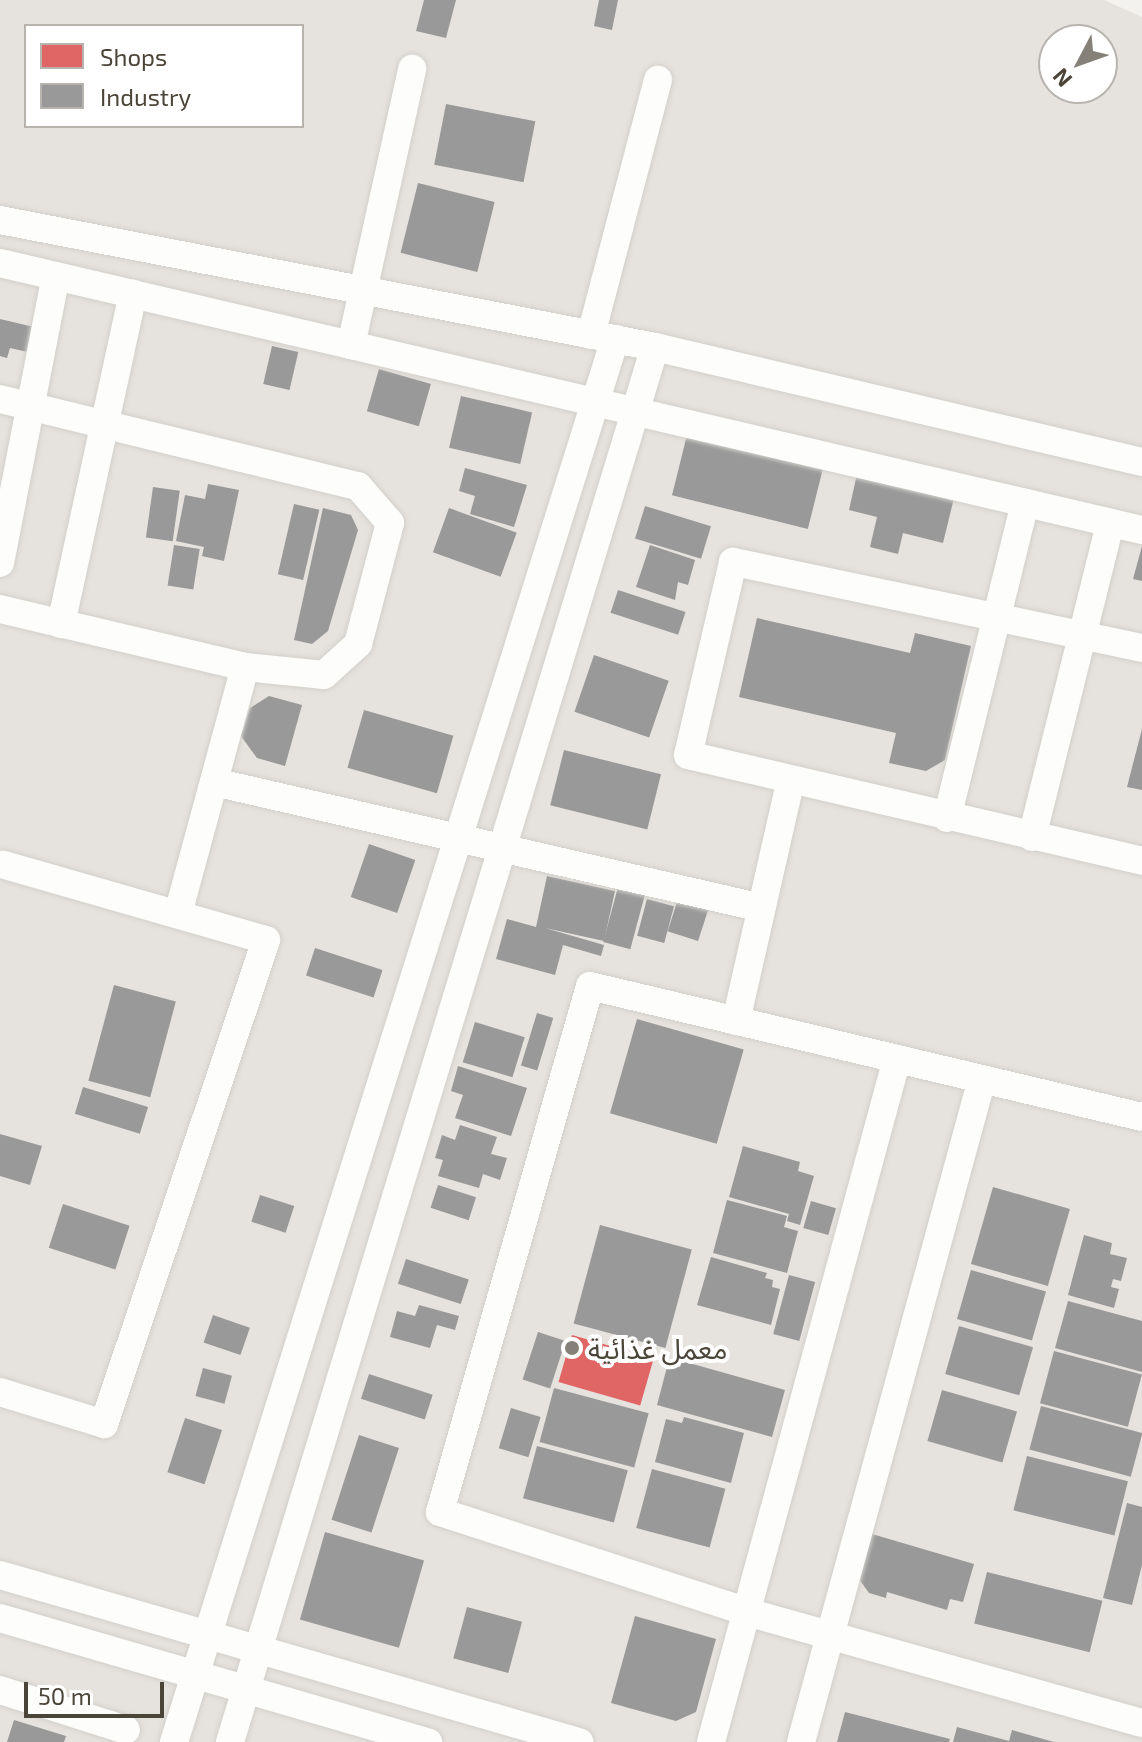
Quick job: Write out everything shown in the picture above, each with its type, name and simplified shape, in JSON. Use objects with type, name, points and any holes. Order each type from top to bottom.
[{"type":"street","points":[[351,345],[412,69]]},
{"type":"street","points":[[174,1742],[205,1634],[594,402],[603,337],[658,80]]},
{"type":"street","points":[[0,220],[655,347],[1142,462]]},
{"type":"street","points":[[0,263],[1142,530]]},
{"type":"street","points":[[0,563],[56,276]]},
{"type":"street","points":[[61,624],[133,294]]},
{"type":"street","points":[[230,1742],[655,347]]},
{"type":"street","points":[[0,399],[358,486],[390,523],[358,644],[324,675],[245,667],[0,609]]},
{"type":"street","points":[[947,818],[1025,503]]},
{"type":"street","points":[[1032,837],[1110,523]]},
{"type":"street","points":[[1142,648],[733,562],[688,755],[790,783],[1142,861]]},
{"type":"street","points":[[178,914],[245,667]]},
{"type":"street","points":[[214,782],[762,908]]},
{"type":"street","points":[[736,1021],[790,783]]},
{"type":"street","points":[[0,1392],[104,1424],[266,940],[1,868]]},
{"type":"street","points":[[1141,1109],[982,1079],[590,986],[440,1512],[747,1612],[1142,1723]]},
{"type":"street","points":[[711,1742],[897,1059]]},
{"type":"street","points":[[801,1742],[982,1079]]},
{"type":"street","points":[[0,1575],[259,1649],[514,1733],[579,1742]]},
{"type":"street","points":[[0,1618],[428,1742]]},
{"type":"street","points":[[0,1690],[126,1730]]},
{"type":"shaded area","points":[[0,0],[1104,0],[1142,17],[1142,1742],[0,1742]]},
{"type":"building: Shops","points":[[572,1335],[654,1358],[640,1406],[558,1382]]},
{"type":"building: Industry","points":[[424,0],[456,0],[446,38],[416,31]]},
{"type":"building: Industry","points":[[599,0],[618,0],[612,30],[594,26]]},
{"type":"building: Industry","points":[[446,104],[535,121],[523,182],[434,165]]},
{"type":"building: Industry","points":[[418,183],[495,202],[477,272],[401,253]]},
{"type":"building: Industry","points":[[0,319],[38,328],[32,353],[10,348],[7,358],[0,356]]},
{"type":"building: Industry","points":[[272,346],[298,352],[290,390],[263,384]]},
{"type":"building: Industry","points":[[379,369],[431,384],[419,426],[367,411]]},
{"type":"building: Industry","points":[[461,396],[532,412],[520,464],[449,448]]},
{"type":"building: Industry","points":[[687,435],[823,469],[808,529],[672,495]]},
{"type":"building: Industry","points":[[465,468],[527,485],[514,527],[470,514],[475,496],[459,491]]},
{"type":"building: Industry","points":[[857,474],[954,498],[943,543],[903,533],[898,554],[870,547],[877,517],[849,510]]},
{"type":"building: Industry","points":[[208,484],[239,490],[224,561],[202,556],[204,547],[176,541],[185,495],[205,499]]},
{"type":"building: Industry","points":[[153,487],[180,491],[173,541],[146,538]]},
{"type":"building: Industry","points":[[294,504],[319,510],[303,580],[278,574]]},
{"type":"building: Industry","points":[[645,506],[711,526],[701,559],[635,539]]},
{"type":"building: Industry","points":[[323,508],[351,515],[358,530],[328,631],[312,644],[294,640]]},
{"type":"building: Industry","points":[[449,508],[517,533],[501,577],[433,552]]},
{"type":"building: Industry","points":[[174,545],[200,549],[193,590],[168,585]]},
{"type":"building: Industry","points":[[650,545],[695,560],[688,585],[678,582],[675,600],[636,587]]},
{"type":"building: Industry","points":[[1142,546],[1142,581],[1133,579]]},
{"type":"building: Industry","points":[[618,590],[686,612],[678,635],[611,613]]},
{"type":"building: Industry","points":[[757,618],[910,653],[915,633],[971,646],[945,760],[926,771],[889,763],[896,733],[739,697]]},
{"type":"building: Industry","points":[[594,655],[669,681],[649,737],[574,712]]},
{"type":"building: Industry","points":[[269,696],[302,705],[285,766],[257,758],[241,736],[250,708]]},
{"type":"building: Industry","points":[[364,710],[453,736],[437,793],[347,768]]},
{"type":"building: Industry","points":[[1142,729],[1142,790],[1127,787]]},
{"type":"building: Industry","points":[[564,750],[661,774],[647,829],[550,805]]},
{"type":"building: Industry","points":[[369,844],[415,860],[397,913],[351,897]]},
{"type":"building: Industry","points":[[547,876],[615,891],[604,941],[545,928],[604,945],[601,956],[563,945],[555,975],[496,959],[507,919],[536,927]]},
{"type":"building: Industry","points":[[618,887],[645,894],[630,949],[603,942]]},
{"type":"building: Industry","points":[[679,896],[709,906],[698,941],[668,931]]},
{"type":"building: Industry","points":[[647,899],[674,906],[664,943],[637,936]]},
{"type":"building: Industry","points":[[315,948],[383,970],[374,998],[306,976]]},
{"type":"building: Industry","points":[[114,985],[176,1002],[150,1097],[88,1081]]},
{"type":"building: Industry","points":[[537,1013],[553,1018],[537,1071],[521,1066]]},
{"type":"building: Industry","points":[[637,1019],[744,1050],[717,1144],[610,1113]]},
{"type":"building: Industry","points":[[475,1022],[525,1037],[512,1077],[463,1062]]},
{"type":"building: Industry","points":[[458,1066],[527,1088],[511,1136],[455,1118],[463,1095],[451,1091]]},
{"type":"building: Industry","points":[[83,1087],[148,1107],[140,1134],[75,1114]]},
{"type":"building: Industry","points":[[460,1125],[497,1137],[491,1154],[507,1158],[500,1180],[483,1174],[479,1188],[438,1176],[443,1160],[435,1158],[442,1135],[455,1140]]},
{"type":"building: Industry","points":[[0,1134],[42,1146],[30,1185],[0,1176]]},
{"type":"building: Industry","points":[[743,1146],[800,1162],[798,1171],[814,1176],[800,1225],[787,1221],[789,1214],[729,1197]]},
{"type":"building: Industry","points":[[438,1185],[476,1197],[469,1220],[431,1208]]},
{"type":"building: Industry","points":[[993,1187],[1070,1209],[1048,1286],[971,1264]]},
{"type":"building: Industry","points":[[260,1195],[294,1206],[286,1233],[251,1222]]},
{"type":"building: Industry","points":[[727,1200],[787,1216],[784,1227],[798,1231],[787,1273],[713,1253]]},
{"type":"building: Industry","points":[[811,1201],[836,1208],[828,1235],[803,1228]]},
{"type":"building: Industry","points":[[63,1204],[130,1226],[115,1269],[49,1248]]},
{"type":"building: Industry","points":[[600,1225],[692,1250],[665,1348],[574,1324]]},
{"type":"building: Industry","points":[[1084,1235],[1112,1243],[1110,1254],[1127,1258],[1121,1281],[1113,1279],[1111,1287],[1119,1289],[1114,1308],[1068,1295]]},
{"type":"building: Industry","points":[[711,1257],[767,1273],[765,1278],[773,1280],[772,1287],[780,1289],[771,1325],[697,1305]]},
{"type":"building: Industry","points":[[406,1259],[469,1279],[461,1304],[398,1284]]},
{"type":"building: Industry","points":[[971,1270],[1046,1291],[1032,1341],[957,1319]]},
{"type":"building: Industry","points":[[789,1275],[815,1282],[799,1341],[773,1334]]},
{"type":"building: Industry","points":[[1068,1301],[1142,1321],[1142,1372],[1055,1348]]},
{"type":"building: Industry","points":[[419,1305],[459,1316],[455,1330],[437,1325],[430,1348],[390,1337],[397,1311],[415,1316]]},
{"type":"building: Industry","points":[[213,1315],[250,1328],[240,1355],[204,1342]]},
{"type":"building: Industry","points":[[959,1326],[1033,1347],[1019,1395],[945,1374]]},
{"type":"building: Industry","points":[[538,1332],[566,1341],[550,1389],[523,1380]]},
{"type":"building: Industry","points":[[1054,1351],[1142,1375],[1128,1427],[1040,1403]]},
{"type":"building: Industry","points":[[682,1361],[785,1390],[772,1437],[657,1405],[668,1363],[680,1367]]},
{"type":"building: Industry","points":[[203,1368],[232,1376],[224,1404],[195,1396]]},
{"type":"building: Industry","points":[[369,1374],[433,1395],[425,1419],[361,1399]]},
{"type":"building: Industry","points":[[554,1388],[649,1413],[634,1467],[540,1442]]},
{"type":"building: Industry","points":[[942,1390],[1017,1411],[1002,1462],[927,1441]]},
{"type":"building: Industry","points":[[1041,1406],[1142,1433],[1131,1477],[1029,1449]]},
{"type":"building: Industry","points":[[511,1408],[541,1417],[528,1457],[499,1448]]},
{"type":"building: Industry","points":[[684,1417],[744,1433],[731,1483],[655,1462],[666,1419],[682,1423]]},
{"type":"building: Industry","points":[[185,1418],[222,1430],[204,1484],[167,1472]]},
{"type":"building: Industry","points":[[359,1435],[399,1448],[371,1533],[331,1520]]},
{"type":"building: Industry","points":[[537,1446],[628,1470],[614,1522],[523,1498]]},
{"type":"building: Industry","points":[[1027,1456],[1128,1481],[1114,1535],[1013,1510]]},
{"type":"building: Industry","points":[[652,1469],[725,1489],[710,1548],[636,1528]]},
{"type":"building: Industry","points":[[1127,1503],[1142,1507],[1142,1565],[1132,1605],[1103,1598]]},
{"type":"building: Industry","points":[[325,1532],[424,1560],[399,1648],[300,1619]]},
{"type":"building: Industry","points":[[872,1534],[974,1564],[963,1602],[950,1599],[947,1610],[887,1592],[886,1598],[869,1593],[859,1579]]},
{"type":"building: Industry","points":[[987,1572],[1102,1601],[1090,1652],[974,1623]]},
{"type":"building: Industry","points":[[467,1607],[522,1622],[508,1673],[453,1658]]},
{"type":"building: Industry","points":[[635,1616],[716,1639],[696,1712],[676,1721],[611,1703]]},
{"type":"building: Industry","points":[[845,1712],[950,1739],[949,1742],[837,1742]]},
{"type":"building: Industry","points":[[14,1720],[66,1736],[64,1742],[7,1742]]},
{"type":"building: Industry","points":[[957,1727],[1009,1741],[1012,1730],[1054,1742],[953,1742]]},
{"type":"place","name":"معمل غذائية","points":[[572,1348]]}]
